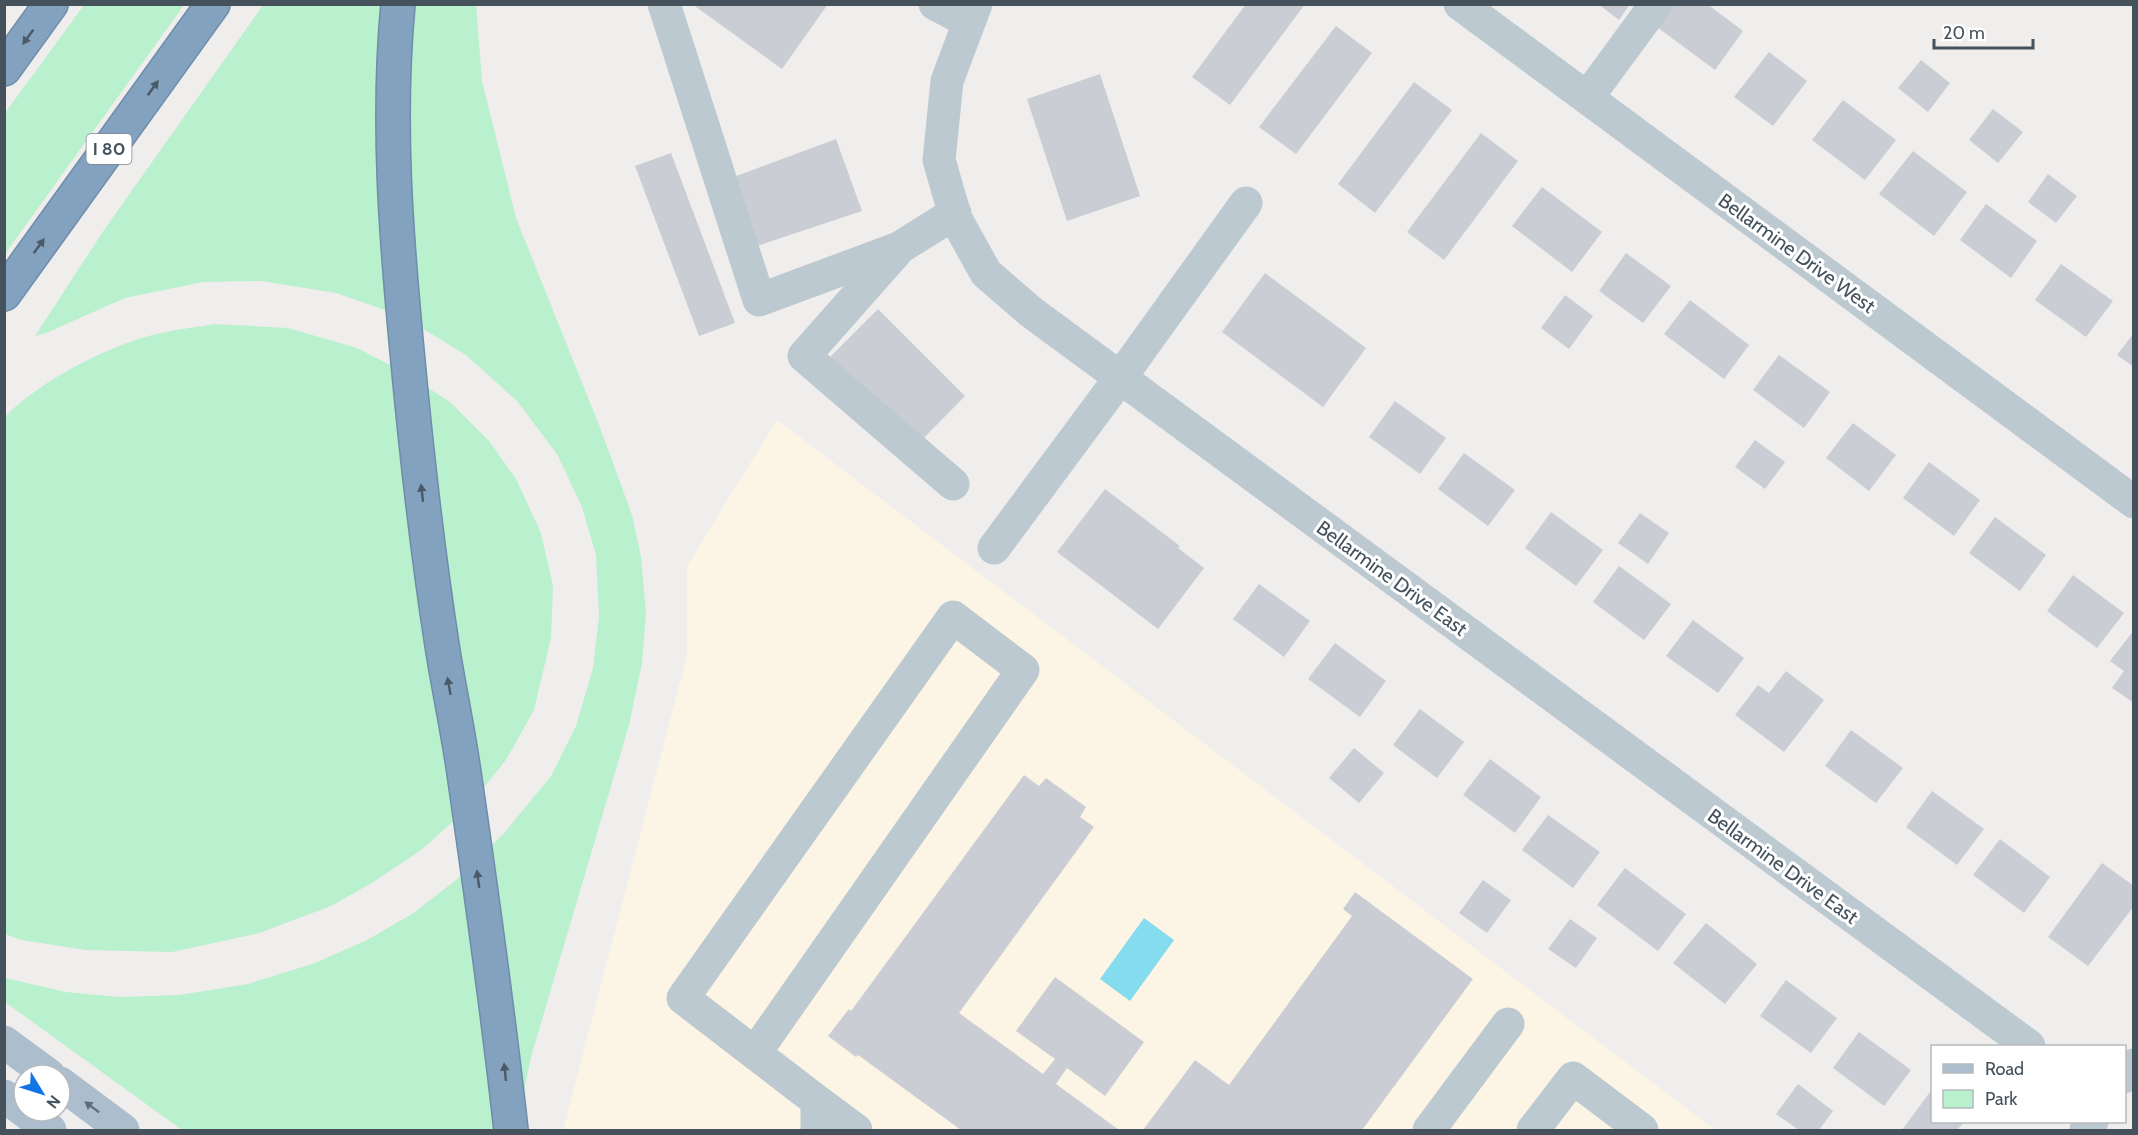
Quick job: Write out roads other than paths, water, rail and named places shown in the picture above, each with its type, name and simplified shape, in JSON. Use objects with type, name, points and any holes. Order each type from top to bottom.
[{"type":"highway","points":[[4,69],[51,4]]},
{"type":"highway","name":"I 80","points":[[4,294],[213,4]]},
{"type":"highway","points":[[398,4],[393,60],[392,147],[395,222],[412,408],[442,644],[465,778],[501,1039],[511,1131]]},
{"type":"main road","points":[[4,1042],[33,1063]]},
{"type":"main road","points":[[72,1092],[123,1131]]},
{"type":"main road","points":[[4,1096],[50,1131]]},
{"type":"street","points":[[664,4],[759,300],[899,248],[955,213]]},
{"type":"street","points":[[935,4],[973,13]]},
{"type":"street","name":"Bellarmine Drive West","points":[[1460,4],[2133,502]]},
{"type":"street","points":[[1587,98],[1656,4]]},
{"type":"street","name":"Bellarmine Drive East","points":[[973,13],[948,81],[939,160],[955,213],[986,273],[1031,312],[2026,1045]]},
{"type":"street","points":[[994,548],[1246,203]]},
{"type":"street","points":[[899,248],[804,356],[953,484]]},
{"type":"street","points":[[755,1053],[1023,670],[953,617],[682,998],[755,1053],[817,1116],[856,1131]]},
{"type":"street","points":[[1429,1131],[1508,1024]]},
{"type":"street","points":[[1533,1131],[1573,1078],[1642,1131]]},
{"type":"water","points":[[1144,918],[1174,940],[1130,1001],[1100,979]]}]
